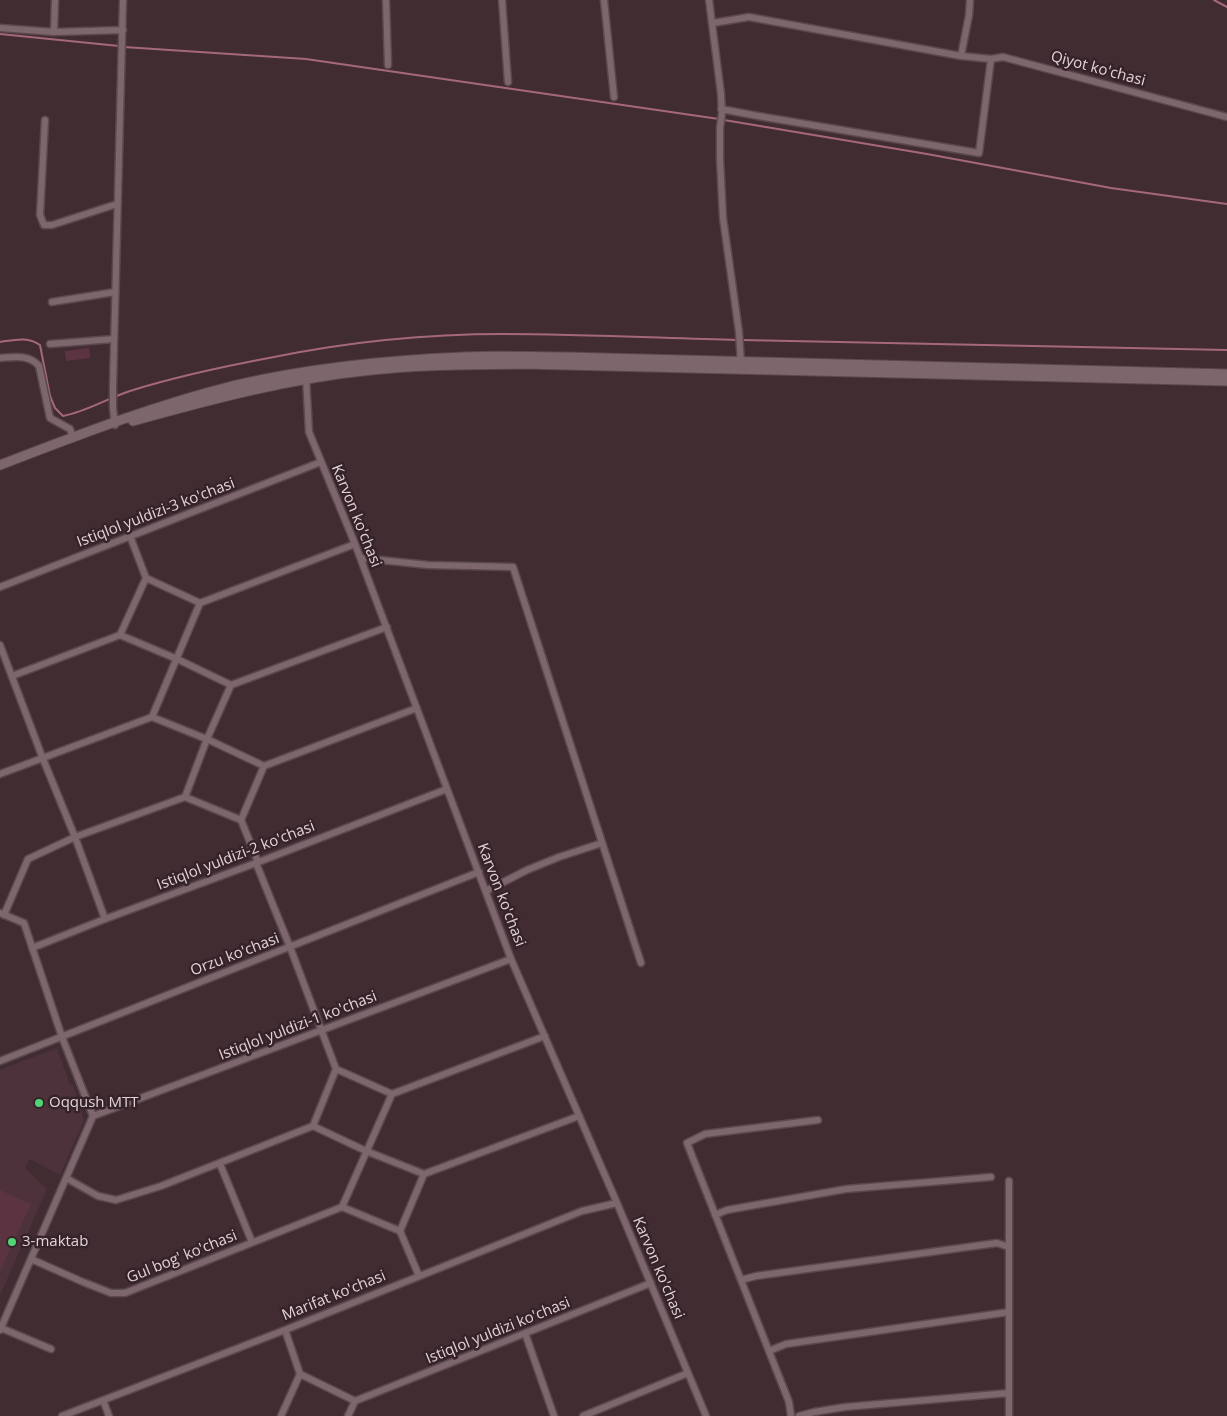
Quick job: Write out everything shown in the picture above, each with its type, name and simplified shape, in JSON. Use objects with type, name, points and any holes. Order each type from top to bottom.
[{"type":"main road","points":[[0,465],[115,423],[306,376],[439,365],[741,366],[1227,374]]},
{"type":"main road","points":[[741,366],[1227,381]]},
{"type":"main road","points":[[0,472],[115,423]]},
{"type":"street","points":[[54,32],[55,0]]},
{"type":"street","points":[[115,423],[113,386],[123,0]]},
{"type":"street","points":[[386,0],[388,64]]},
{"type":"street","points":[[502,0],[508,82]]},
{"type":"street","points":[[604,0],[614,97]]},
{"type":"street","points":[[709,0],[713,23],[721,111],[720,159],[723,218],[739,332],[741,366]]},
{"type":"street","points":[[961,56],[970,0]]},
{"type":"street","name":"Qiyot ko'chasi","points":[[713,23],[749,17],[961,56],[991,59],[1003,57],[1227,117]]},
{"type":"street","points":[[0,28],[54,32],[123,30]]},
{"type":"street","points":[[721,111],[980,152],[991,59]]},
{"type":"street","points":[[44,120],[40,215],[44,225],[52,225],[117,204]]},
{"type":"street","points":[[52,302],[115,292]]},
{"type":"street","points":[[50,344],[114,339]]},
{"type":"street","points":[[0,358],[29,358],[35,361],[39,366],[50,418],[70,429],[73,437]]},
{"type":"street","name":"Karvon ko'chasi","points":[[306,376],[309,432],[361,558],[512,959],[706,1416]]},
{"type":"street","name":"Istiqlol yuldizi-3 ko'chasi","points":[[0,587],[321,462]]},
{"type":"street","points":[[130,536],[146,578],[200,603],[355,544]]},
{"type":"street","points":[[361,558],[428,564],[514,567],[640,963]]},
{"type":"street","points":[[120,635],[146,578]]},
{"type":"street","points":[[152,717],[200,603]]},
{"type":"street","points":[[12,676],[120,635],[177,659],[230,685],[387,627]]},
{"type":"street","points":[[0,645],[105,919]]},
{"type":"street","points":[[185,797],[230,685]]},
{"type":"street","points":[[0,774],[152,717],[264,766],[417,708]]},
{"type":"street","points":[[66,1178],[98,1196],[116,1200],[220,1164],[313,1126],[336,1069],[241,820],[264,766]]},
{"type":"street","name":"Istiqlol yuldizi-2 ko'chasi","points":[[32,948],[448,789]]},
{"type":"street","points":[[51,1350],[0,1329],[93,1116],[62,1037],[24,923],[2,914],[28,859],[75,837],[185,797],[241,820]]},
{"type":"street","points":[[486,890],[535,866],[602,843]]},
{"type":"street","name":"Orzu ko'chasi","points":[[0,1061],[479,872]]},
{"type":"street","name":"Istiqlol yuldizi-1 ko'chasi","points":[[93,1116],[512,959]]},
{"type":"street","points":[[419,1276],[400,1231],[342,1207],[392,1094],[544,1036]]},
{"type":"street","points":[[336,1069],[392,1094]]},
{"type":"street","points":[[313,1126],[366,1151],[424,1174],[579,1116]]},
{"type":"street","points":[[792,1416],[789,1402],[687,1143],[705,1134],[818,1120]]},
{"type":"street","points":[[220,1164],[252,1242]]},
{"type":"street","points":[[400,1231],[424,1174]]},
{"type":"street","points":[[715,1215],[727,1210],[846,1189],[991,1177]]},
{"type":"street","points":[[1009,1181],[1009,1416]]},
{"type":"street","name":"Marifat ko'chasi","points":[[62,1416],[582,1211],[617,1203]]},
{"type":"street","name":"Gul bog' ko'chasi","points":[[31,1258],[97,1288],[111,1293],[125,1293],[342,1207]]},
{"type":"street","points":[[741,1280],[766,1274],[997,1243],[1009,1247]]},
{"type":"street","name":"Istiqlol yuldizi ko'chasi","points":[[355,1401],[650,1283]]},
{"type":"street","points":[[769,1351],[786,1344],[1009,1312]]},
{"type":"street","points":[[282,1416],[300,1374],[284,1330]]},
{"type":"street","points":[[525,1334],[554,1416]]},
{"type":"street","points":[[583,1416],[688,1373]]},
{"type":"street","points":[[300,1374],[355,1401],[348,1416]]},
{"type":"street","points":[[799,1416],[846,1407],[1009,1393]]},
{"type":"street","points":[[103,1400],[109,1416]]},
{"type":"shaded area","points":[[89,348],[90,358],[66,361],[65,351]]},
{"type":"shaded area","name":"Oqqush MTT","points":[[57,1048],[70,1085],[73,1085],[84,1120],[60,1175],[30,1159],[25,1168],[47,1189],[0,1295],[0,1070]]},
{"type":"shaded area","points":[[0,1190],[31,1204],[0,1271]]},
{"type":"waterway","points":[[1214,0],[1227,7]]},
{"type":"waterway","points":[[0,34],[119,46]]},
{"type":"waterway","points":[[124,47],[306,59],[719,119]]},
{"type":"waterway","points":[[724,120],[927,154],[1111,188],[1227,204]]},
{"type":"waterway","points":[[0,342],[31,340],[40,345],[50,396],[55,408],[63,416],[130,391],[202,372],[330,347],[388,340],[446,335],[503,334],[737,340]]},
{"type":"waterway","points":[[742,340],[1227,350]]},
{"type":"place","name":"Oqqush MTT","points":[[39,1103]]},
{"type":"place","name":"3-maktab","points":[[12,1242]]}]
